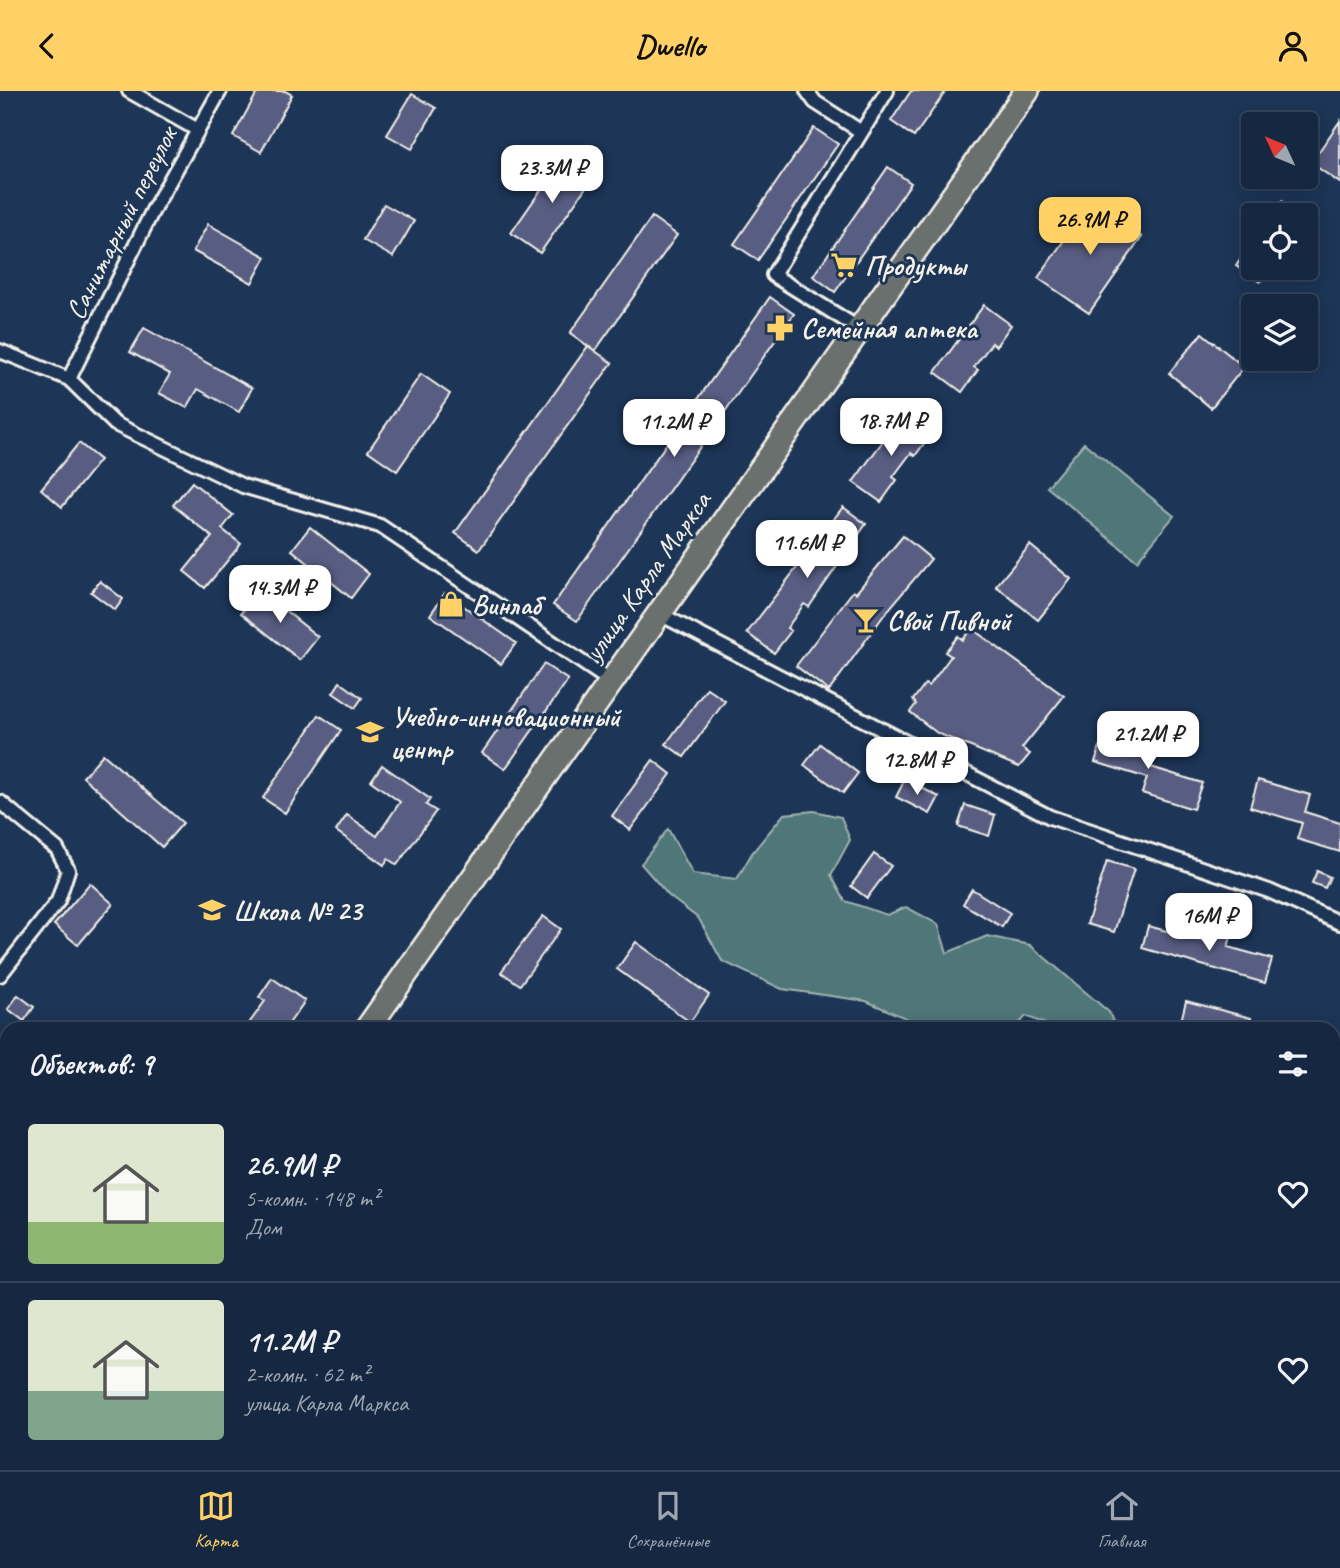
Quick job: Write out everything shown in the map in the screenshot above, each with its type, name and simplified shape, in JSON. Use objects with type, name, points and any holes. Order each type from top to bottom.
[{"type":"highway","name":"улица Карла Маркса","points":[[372,1022],[657,613],[1027,91]]},
{"type":"street","points":[[129,91],[196,129]]},
{"type":"street","name":"Санитарный переулок","points":[[69,379],[196,129],[219,91]]},
{"type":"street","points":[[807,91],[815,102],[860,131]]},
{"type":"street","points":[[858,328],[773,275],[887,91]]},
{"type":"street","points":[[0,351],[69,379],[114,423],[243,486],[380,526],[610,681]]},
{"type":"street","points":[[657,613],[1050,817],[1269,891],[1340,923]]},
{"type":"street","points":[[0,802],[57,849],[68,870],[58,901],[0,975]]},
{"type":"green space","points":[[1084,443],[1174,516],[1137,561],[1047,487]]},
{"type":"green space","points":[[814,811],[841,817],[850,840],[831,875],[845,901],[887,915],[906,907],[938,924],[947,953],[987,936],[1030,945],[1109,1012],[1113,1022],[1040,1022],[1026,1016],[1021,1022],[915,1022],[866,1001],[782,989],[722,961],[699,919],[669,896],[641,864],[668,829],[693,874],[737,879],[752,853],[784,814]]},
{"type":"building","points":[[258,91],[285,91],[292,95],[261,152],[233,136]]},
{"type":"building","points":[[911,91],[946,91],[914,137],[891,121]]},
{"type":"building","points":[[412,94],[436,108],[412,149],[387,135]]},
{"type":"building","points":[[1340,121],[1340,183],[1318,168],[1318,153]]},
{"type":"building","points":[[814,128],[838,144],[758,260],[734,244]]},
{"type":"building","points":[[564,157],[593,177],[540,253],[511,233]]},
{"type":"building","points":[[888,167],[911,183],[835,292],[813,276]]},
{"type":"building","points":[[1091,201],[1142,237],[1089,313],[1038,278]]},
{"type":"building","points":[[384,204],[414,221],[393,257],[363,240]]},
{"type":"building","points":[[652,217],[677,235],[595,351],[570,333]]},
{"type":"building","points":[[208,224],[266,257],[252,283],[193,251]]},
{"type":"building","points":[[770,297],[794,314],[577,621],[553,605]]},
{"type":"building","points":[[984,305],[1011,325],[996,346],[992,343],[974,367],[978,370],[962,392],[935,372]]},
{"type":"building","points":[[144,328],[252,388],[239,412],[198,389],[187,408],[159,393],[170,374],[130,352]]},
{"type":"building","points":[[1202,333],[1241,365],[1241,371],[1211,408],[1169,373]]},
{"type":"building","points":[[588,346],[612,363],[479,550],[455,533]]},
{"type":"building","points":[[421,374],[450,394],[397,471],[368,451]]},
{"type":"building","points":[[902,415],[930,435],[915,456],[911,453],[893,477],[897,480],[881,502],[853,482]]},
{"type":"building","points":[[79,443],[100,460],[62,507],[41,489]]},
{"type":"building","points":[[192,482],[233,515],[222,529],[241,544],[205,588],[184,571],[212,537],[173,505]]},
{"type":"building","points":[[843,507],[866,524],[809,607],[804,604],[787,628],[791,631],[774,653],[747,633]]},
{"type":"building","points":[[310,527],[369,574],[351,598],[292,550]]},
{"type":"building","points":[[903,536],[931,559],[884,615],[829,691],[796,666],[853,591],[856,593]]},
{"type":"building","points":[[1030,545],[1071,579],[1038,620],[996,586]]},
{"type":"building","points":[[100,581],[123,599],[115,610],[91,592]]},
{"type":"building","points":[[260,590],[318,637],[300,660],[241,613]]},
{"type":"building","points":[[445,593],[516,643],[501,664],[430,615]]},
{"type":"building","points":[[971,628],[1064,696],[1022,748],[1030,754],[1019,767],[937,733],[910,712],[916,704],[913,700],[925,684],[929,686],[951,656],[945,652],[958,636],[963,640]]},
{"type":"building","points":[[544,664],[568,680],[505,769],[482,753]]},
{"type":"building","points":[[340,682],[362,698],[355,708],[333,693]]},
{"type":"building","points":[[707,688],[725,701],[684,757],[666,744]]},
{"type":"building","points":[[319,715],[341,730],[285,813],[263,798]]},
{"type":"building","points":[[1104,734],[1156,750],[1151,767],[1202,783],[1193,809],[1142,793],[1147,778],[1095,762]]},
{"type":"building","points":[[820,744],[858,773],[843,793],[804,765]]},
{"type":"building","points":[[103,754],[183,823],[162,847],[83,777]]},
{"type":"building","points":[[653,760],[671,774],[630,830],[612,816]]},
{"type":"building","points":[[382,765],[430,799],[426,805],[436,811],[397,865],[388,859],[384,865],[336,831],[347,815],[377,836],[400,802],[371,781]]},
{"type":"building","points":[[905,779],[939,797],[930,814],[896,797]]},
{"type":"building","points":[[1258,780],[1310,795],[1305,812],[1340,823],[1340,852],[1297,839],[1302,823],[1250,807]]},
{"type":"building","points":[[965,805],[995,815],[989,836],[958,826]]},
{"type":"building","points":[[874,854],[891,866],[867,898],[851,886]]},
{"type":"building","points":[[1107,861],[1134,869],[1114,932],[1087,924]]},
{"type":"building","points":[[1317,871],[1330,877],[1325,888],[1312,883]]},
{"type":"building","points":[[90,883],[113,904],[78,945],[54,925]]},
{"type":"building","points":[[972,889],[1010,913],[1002,927],[963,904]]},
{"type":"building","points":[[543,916],[561,929],[520,985],[501,972]]},
{"type":"building","points":[[1217,925],[1233,930],[1228,947],[1272,959],[1265,983],[1142,948],[1148,926],[1212,943]]},
{"type":"building","points":[[636,942],[709,995],[690,1022],[617,969]]},
{"type":"building","points":[[272,978],[305,1001],[290,1022],[250,1022],[265,1001],[259,997]]},
{"type":"building","points":[[18,995],[34,1007],[24,1021],[8,1009]]},
{"type":"building","points":[[1186,1001],[1251,1018],[1250,1022],[1181,1022]]},
{"type":"place","name":"Продукты","points":[[844,265]]},
{"type":"place","name":"Семейная аптека","points":[[780,328]]},
{"type":"place","name":"Винлаб","points":[[451,604]]},
{"type":"place","name":"Свой Пивной","points":[[866,620]]},
{"type":"place","name":"Учебно-инновационный центр","points":[[370,732]]},
{"type":"place","name":"Школа № 23","points":[[212,910]]}]
